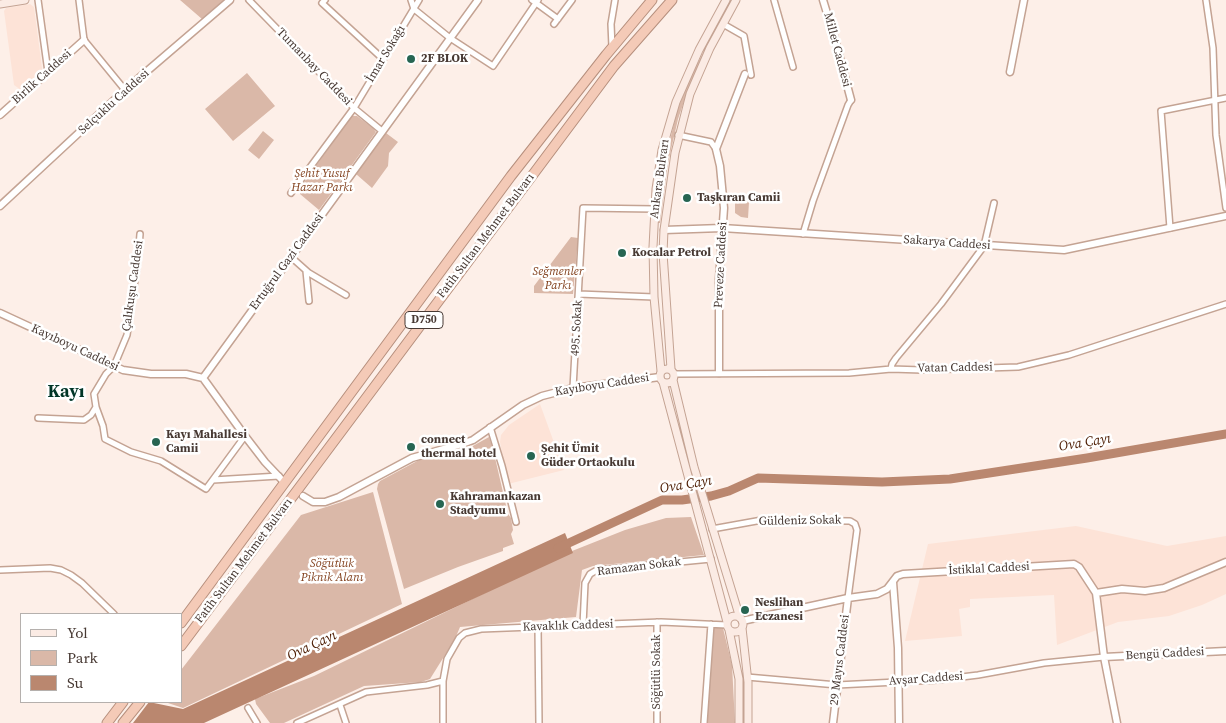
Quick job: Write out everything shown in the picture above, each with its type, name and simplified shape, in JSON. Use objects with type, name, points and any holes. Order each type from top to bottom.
[{"type":"highway","name":"Fatih Sultan Mehmet Bulvarı","points":[[182,622],[511,176],[612,47],[652,0]]},
{"type":"highway","name":"Fatih Sultan Mehmet Bulvarı","points":[[182,645],[609,73],[672,0]]},
{"type":"highway","points":[[107,723],[122,703]]},
{"type":"highway","points":[[124,723],[139,703]]},
{"type":"main road","points":[[0,4],[25,0]]},
{"type":"main road","name":"Ankara Bulvarı","points":[[711,559],[661,377],[654,297],[653,229],[662,150],[669,122],[690,68],[726,0]]},
{"type":"main road","name":"Ankara Bulvarı","points":[[736,0],[710,48],[690,94],[678,135],[664,230],[665,298],[673,375],[694,467],[741,622],[747,676],[748,723]]},
{"type":"main road","points":[[653,229],[664,230]]},
{"type":"main road","points":[[654,297],[665,298]]},
{"type":"main road","points":[[665,368],[673,375],[669,382],[661,377],[665,368]]},
{"type":"main road","points":[[711,559],[739,679],[739,723]]},
{"type":"main road","points":[[733,616],[741,622],[736,632],[728,626],[733,616]]},
{"type":"street","points":[[38,0],[48,72]]},
{"type":"street","points":[[79,0],[84,40],[125,90]]},
{"type":"street","name":"Selçuklu Caddesi","points":[[0,206],[125,90],[230,0]]},
{"type":"street","name":"Tumanbay Caddesi","points":[[250,0],[354,108],[382,130]]},
{"type":"street","points":[[411,0],[414,9],[450,38],[493,66],[535,1],[556,21],[572,0]]},
{"type":"street","name":"İmar Sokağı","points":[[291,192],[354,108],[419,0]]},
{"type":"street","name":"Ertuğrul Gazi Caddesi","points":[[203,378],[478,0]]},
{"type":"street","points":[[612,47],[611,24],[615,0]]},
{"type":"street","points":[[774,0],[793,67]]},
{"type":"street","name":"Millet Caddesi","points":[[823,0],[851,100]]},
{"type":"street","points":[[1010,72],[1024,0]]},
{"type":"street","points":[[1206,0],[1211,30],[1216,135],[1226,208]]},
{"type":"street","points":[[323,1],[383,59]]},
{"type":"street","points":[[678,135],[710,142],[716,149],[748,74],[744,36],[723,24]]},
{"type":"street","name":"Birlik Caddesi","points":[[0,115],[84,40]]},
{"type":"street","points":[[1170,228],[1161,111],[1226,98]]},
{"type":"street","points":[[803,234],[851,100]]},
{"type":"street","name":"Preveze Caddesi","points":[[716,149],[720,166],[724,208],[719,279],[719,373]]},
{"type":"street","points":[[891,369],[896,358],[984,246],[994,203]]},
{"type":"street","name":"495. Sokak","points":[[573,388],[583,208],[655,209]]},
{"type":"street","name":"Sakarya Caddesi","points":[[664,230],[722,228],[1046,250],[1072,249],[1111,239],[1226,216]]},
{"type":"street","name":"Çalıkuşu Caddesi","points":[[96,407],[94,394],[96,389],[114,366],[129,326],[140,234]]},
{"type":"street","points":[[290,257],[306,270],[346,295]]},
{"type":"street","points":[[306,270],[309,301]]},
{"type":"street","points":[[579,294],[654,297]]},
{"type":"street","name":"Vatan Caddesi","points":[[673,375],[719,373],[849,374],[891,369],[1018,367],[1043,362],[1226,304]]},
{"type":"street","name":"Kayıboyu Caddesi","points":[[0,313],[114,366],[135,372],[186,374],[203,378]]},
{"type":"street","name":"Kayıboyu Caddesi","points":[[303,496],[313,502],[332,500],[412,458],[465,443],[534,399],[552,392],[661,377]]},
{"type":"street","points":[[203,378],[245,436],[281,478]]},
{"type":"street","points":[[96,407],[102,421],[105,439],[131,452],[161,461],[206,489],[245,436]]},
{"type":"street","points":[[38,418],[84,420],[91,415],[96,407]]},
{"type":"street","points":[[490,428],[516,522]]},
{"type":"street","points":[[212,480],[281,478]]},
{"type":"street","name":"Güldeniz Sokak","points":[[712,529],[762,520],[850,521],[856,526],[857,532],[848,598]]},
{"type":"street","name":"Ramazan Sokak","points":[[583,625],[585,582],[590,574],[597,570],[711,559]]},
{"type":"street","points":[[1117,723],[1104,657],[1096,593],[1112,590],[1164,588],[1226,562]]},
{"type":"street","name":"İstiklal Caddesi","points":[[741,622],[848,598],[884,592],[897,576],[904,574],[1074,564],[1079,567],[1096,593]]},
{"type":"street","points":[[0,570],[50,568],[61,570],[82,584],[113,613]]},
{"type":"street","points":[[893,581],[898,648],[899,723]]},
{"type":"street","name":"29 Mayıs Caddesi","points":[[833,723],[848,598]]},
{"type":"street","name":"Kavaklık Caddesi","points":[[443,681],[447,659],[459,638],[465,633],[481,629],[657,622],[728,626]]},
{"type":"street","name":"Söğütlü Sokak","points":[[657,622],[657,723]]},
{"type":"street","points":[[704,723],[711,624]]},
{"type":"street","points":[[538,627],[539,723]]},
{"type":"street","name":"Bengü Caddesi","points":[[1104,657],[1226,651]]},
{"type":"street","name":"Avşar Caddesi","points":[[747,676],[837,685],[899,682],[978,675],[1044,663],[1104,657]]},
{"type":"street","points":[[297,723],[366,692],[427,685],[443,681],[443,723]]},
{"type":"street","points":[[340,705],[346,723]]},
{"type":"street","points":[[248,708],[257,723]]},
{"type":"shaded area","points":[[30,4],[34,7],[42,68],[41,72],[21,90],[14,85],[4,11],[6,8]]},
{"type":"shaded area","name":"Şehit Ümit Güder Ortaokulu","points":[[540,404],[564,470],[508,484],[500,442],[501,435],[509,425]]},
{"type":"shaded area","points":[[1076,526],[1167,546],[1226,536],[1226,594],[1202,605],[1169,616],[1118,622],[1057,645],[1054,595],[970,599],[970,607],[959,609],[962,636],[905,641],[928,544]]},
{"type":"green space","points":[[180,0],[225,0],[202,19]]},
{"type":"green space","points":[[730,0],[732,0],[690,84],[678,119],[668,163],[660,223],[657,223],[665,161],[677,111],[688,82]]},
{"type":"green space","points":[[247,73],[275,106],[233,141],[205,109]]},
{"type":"green space","name":"Şehit Yusuf Hazar Parkı","points":[[352,116],[357,116],[376,132],[319,210],[300,194],[300,188]]},
{"type":"green space","points":[[263,131],[274,140],[259,159],[248,150]]},
{"type":"green space","points":[[386,133],[398,142],[389,153],[388,166],[372,188],[356,174]]},
{"type":"green space","points":[[739,197],[749,202],[748,218],[741,217],[735,213],[735,200]]},
{"type":"green space","name":"Seğmenler Parkı","points":[[571,237],[578,238],[573,294],[534,293],[534,286]]},
{"type":"green space","points":[[489,437],[508,514],[511,518],[513,530],[511,534],[514,544],[503,548],[503,551],[404,589],[377,489],[378,484],[380,481],[419,460],[471,447]]},
{"type":"green space","name":"Söğütlük Piknik Alanı","points":[[373,492],[402,604],[183,708],[168,703],[182,703],[182,669],[301,515]]},
{"type":"green space","points":[[691,517],[704,555],[593,566],[582,570],[576,617],[460,627],[455,639],[430,679],[421,682],[364,686],[284,723],[270,723],[256,704],[255,699],[314,676],[567,553],[625,530],[666,518]]},
{"type":"green space","points":[[711,624],[723,628],[732,665],[735,723],[706,723]]},
{"type":"water","points":[[565,533],[573,553],[204,723],[133,723],[148,703],[183,709]]},
{"type":"waterway","name":"Ova Çayı","points":[[558,548],[662,500],[682,500],[711,496],[729,491],[758,478],[882,482],[950,479],[1226,434]]},
{"type":"place","name":"2F BLOK","points":[[411,59]]},
{"type":"place","name":"Taşkıran Camii","points":[[687,198]]},
{"type":"place","name":"Kocalar Petrol","points":[[622,253]]},
{"type":"place","name":"Kayı Mahallesi Camii","points":[[156,442]]},
{"type":"place","name":"connect thermal hotel","points":[[411,447]]},
{"type":"place","name":"Şehit Ümit Güder Ortaokulu","points":[[531,456]]},
{"type":"place","name":"Kahramankazan Stadyumu","points":[[440,504]]},
{"type":"place","name":"Neslihan Eczanesi","points":[[745,610]]},
{"type":"district","name":"Kayı","points":[[66,392]]}]
